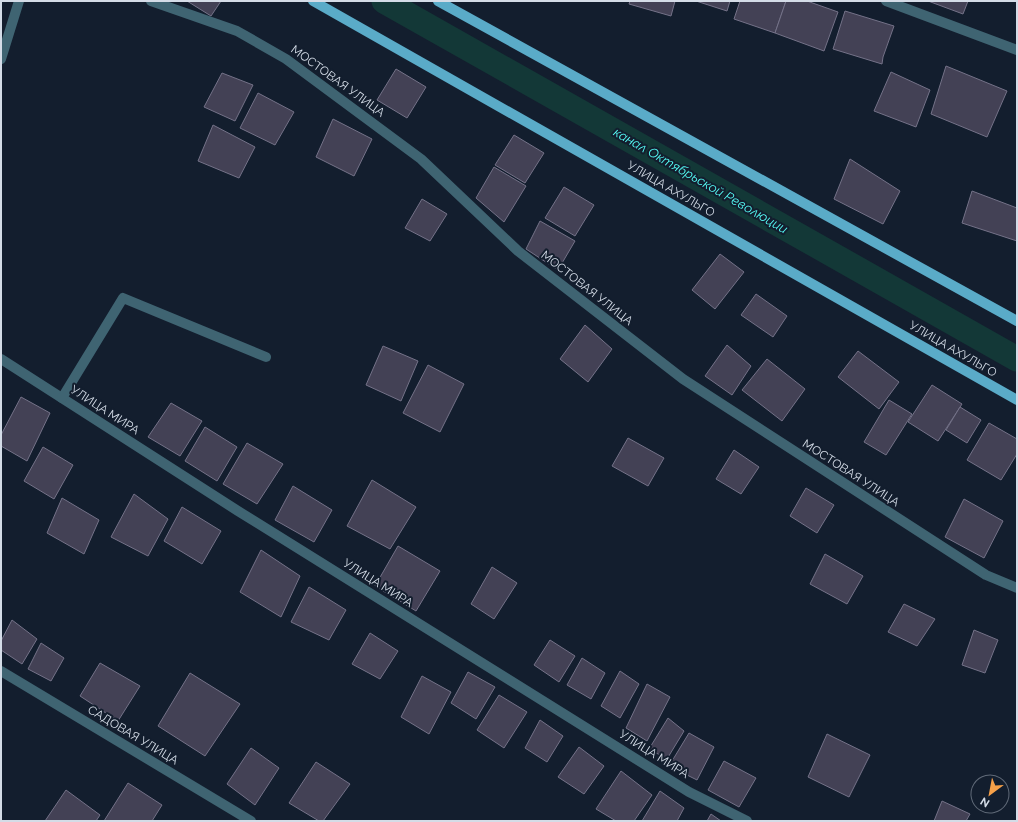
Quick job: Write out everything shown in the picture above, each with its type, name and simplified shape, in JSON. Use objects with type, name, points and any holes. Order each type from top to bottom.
[{"type":"main road","name":"УЛИЦА АХУЛЬГО","points":[[313,1],[1017,400]]},
{"type":"main road","points":[[438,1],[1017,321]]},
{"type":"street","points":[[1,59],[19,1]]},
{"type":"street","name":"МОСТОВАЯ УЛИЦА","points":[[151,1],[237,31],[286,59],[422,158],[518,251],[683,379],[986,575],[1017,588]]},
{"type":"street","points":[[886,1],[1017,50]]},
{"type":"street","points":[[62,398],[122,298],[266,357]]},
{"type":"street","name":"УЛИЦА МИРА","points":[[1,359],[238,511],[676,784],[747,821]]},
{"type":"street","name":"САДОВАЯ УЛИЦА","points":[[1,671],[251,821]]},
{"type":"building","points":[[187,1],[221,1],[211,16]]},
{"type":"building","points":[[630,1],[675,1],[671,16],[629,4]]},
{"type":"building","points":[[696,1],[730,1],[727,11]]},
{"type":"building","points":[[740,1],[786,1],[775,33],[734,19]]},
{"type":"building","points":[[786,1],[807,1],[838,12],[824,51],[775,33]]},
{"type":"building","points":[[928,1],[968,1],[963,14]]},
{"type":"building","points":[[845,11],[894,26],[882,64],[833,49]]},
{"type":"building","points":[[946,66],[1007,91],[987,137],[931,114]]},
{"type":"building","points":[[396,69],[426,87],[407,118],[377,100]]},
{"type":"building","points":[[891,72],[930,90],[916,127],[874,111]]},
{"type":"building","points":[[222,73],[253,85],[235,121],[204,107]]},
{"type":"building","points":[[258,93],[294,112],[275,145],[240,128]]},
{"type":"building","points":[[333,119],[372,139],[354,176],[316,157]]},
{"type":"building","points":[[213,125],[255,147],[239,178],[198,161]]},
{"type":"building","points":[[514,135],[544,153],[525,183],[495,165]]},
{"type":"building","points":[[850,159],[900,191],[883,224],[834,199]]},
{"type":"building","points":[[494,167],[526,186],[504,222],[476,198]]},
{"type":"building","points":[[564,187],[594,205],[575,236],[545,218]]},
{"type":"building","points":[[972,191],[1017,208],[1017,241],[962,223]]},
{"type":"building","points":[[422,199],[447,214],[430,241],[405,228]]},
{"type":"building","points":[[540,221],[575,241],[558,270],[526,249]]},
{"type":"building","points":[[720,254],[744,272],[715,309],[692,290]]},
{"type":"building","points":[[756,294],[787,316],[773,337],[741,315]]},
{"type":"building","points":[[585,325],[612,349],[588,382],[560,359]]},
{"type":"building","points":[[727,345],[751,366],[732,395],[705,376]]},
{"type":"building","points":[[383,346],[418,361],[401,401],[366,385]]},
{"type":"building","points":[[858,351],[899,382],[879,409],[838,377]]},
{"type":"building","points":[[767,359],[805,389],[782,421],[742,390]]},
{"type":"building","points":[[428,365],[464,384],[440,432],[403,413]]},
{"type":"building","points":[[932,385],[962,404],[938,441],[908,422]]},
{"type":"building","points":[[21,397],[50,413],[27,461],[1,446],[1,435]]},
{"type":"building","points":[[889,400],[912,414],[886,455],[864,442]]},
{"type":"building","points":[[171,403],[202,421],[180,456],[148,437]]},
{"type":"building","points":[[960,407],[981,420],[967,443],[946,430]]},
{"type":"building","points":[[989,423],[1017,439],[1017,454],[1001,480],[967,460]]},
{"type":"building","points":[[205,427],[237,447],[217,481],[185,461]]},
{"type":"building","points":[[628,438],[664,458],[648,486],[612,466]]},
{"type":"building","points":[[247,443],[283,464],[257,504],[223,484]]},
{"type":"building","points":[[43,447],[73,465],[54,499],[24,481]]},
{"type":"building","points":[[734,450],[759,467],[741,494],[716,479]]},
{"type":"building","points":[[372,480],[416,507],[390,549],[347,526]]},
{"type":"building","points":[[293,486],[332,510],[314,542],[275,520]]},
{"type":"building","points":[[806,488],[834,505],[817,533],[790,516]]},
{"type":"building","points":[[134,494],[168,519],[148,556],[111,537]]},
{"type":"building","points":[[62,498],[99,520],[84,554],[47,533]]},
{"type":"building","points":[[964,499],[1003,521],[984,558],[945,537]]},
{"type":"building","points":[[182,507],[221,531],[202,564],[164,541]]},
{"type":"building","points":[[398,546],[440,571],[416,611],[375,586]]},
{"type":"building","points":[[261,550],[300,576],[281,617],[240,592]]},
{"type":"building","points":[[825,554],[863,576],[847,604],[810,584]]},
{"type":"building","points":[[492,567],[517,583],[494,619],[471,604]]},
{"type":"building","points":[[309,587],[346,610],[329,640],[291,622]]},
{"type":"building","points":[[904,604],[935,619],[917,646],[888,632]]},
{"type":"building","points":[[12,620],[37,639],[22,664],[1,650],[1,641]]},
{"type":"building","points":[[974,630],[998,640],[985,673],[962,665]]},
{"type":"building","points":[[370,633],[398,651],[380,679],[352,664]]},
{"type":"building","points":[[550,640],[575,656],[559,682],[534,665]]},
{"type":"building","points":[[41,643],[64,658],[51,681],[28,669]]},
{"type":"building","points":[[582,658],[605,673],[591,699],[567,685]]},
{"type":"building","points":[[100,663],[140,686],[118,721],[80,696]]},
{"type":"building","points":[[620,671],[639,684],[620,718],[601,706]]},
{"type":"building","points":[[468,672],[495,687],[476,719],[451,703]]},
{"type":"building","points":[[190,673],[240,704],[205,756],[158,726]]},
{"type":"building","points":[[422,676],[451,692],[429,734],[401,717]]},
{"type":"building","points":[[647,684],[670,697],[647,741],[626,728]]},
{"type":"building","points":[[499,695],[527,712],[504,748],[477,730]]},
{"type":"building","points":[[668,718],[684,731],[667,759],[649,749]]},
{"type":"building","points":[[540,720],[563,736],[547,762],[525,748]]},
{"type":"building","points":[[689,733],[714,747],[697,780],[669,766]]},
{"type":"building","points":[[827,734],[870,755],[849,797],[808,777]]},
{"type":"building","points":[[579,747],[604,766],[584,794],[558,777]]},
{"type":"building","points":[[251,748],[279,768],[255,805],[227,784]]},
{"type":"building","points":[[724,761],[756,778],[739,807],[708,790]]},
{"type":"building","points":[[316,762],[350,784],[323,821],[319,821],[289,803]]},
{"type":"building","points":[[621,771],[652,795],[634,821],[616,821],[596,809]]},
{"type":"building","points":[[128,783],[162,805],[152,821],[104,821]]},
{"type":"building","points":[[66,790],[100,815],[96,821],[45,821]]},
{"type":"building","points":[[660,791],[684,808],[677,821],[642,821]]},
{"type":"building","points":[[942,801],[970,814],[966,821],[934,821]]},
{"type":"building","points":[[711,814],[721,821],[707,821]]},
{"type":"waterway","name":"канал Октябрьской Революции","points":[[384,1],[1017,359]]}]
